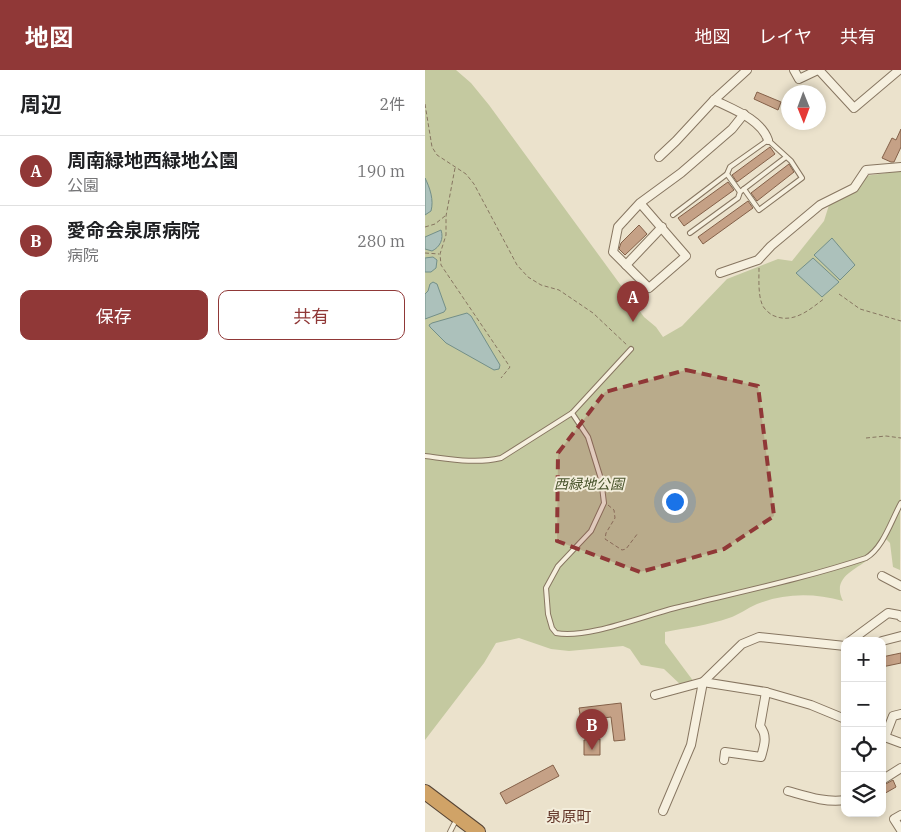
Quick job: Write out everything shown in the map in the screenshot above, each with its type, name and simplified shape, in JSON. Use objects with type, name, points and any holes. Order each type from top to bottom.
[{"type":"highway","points":[[425,792],[478,832]]},
{"type":"highway","points":[[425,804],[456,830]]},
{"type":"street","points":[[659,157],[714,100],[747,70]]},
{"type":"street","points":[[794,70],[799,79],[819,70],[853,108],[899,70]]},
{"type":"street","points":[[714,100],[743,114],[765,132],[768,140]]},
{"type":"street","points":[[639,203],[686,256],[649,288],[613,252],[618,227],[639,203],[681,173],[731,129],[743,114]]},
{"type":"street","points":[[720,273],[758,260],[771,246],[820,205],[854,188],[866,170],[901,167]]},
{"type":"street","points":[[626,265],[662,227]]},
{"type":"street","points":[[882,576],[901,586]]},
{"type":"street","points":[[855,637],[888,613],[901,617]]},
{"type":"street","points":[[886,639],[900,634]]},
{"type":"street","points":[[663,811],[691,745],[703,682],[742,644],[759,637],[841,645]]},
{"type":"street","points":[[655,695],[703,682],[766,692],[811,705],[841,717]]},
{"type":"street","points":[[724,760],[725,752],[761,757],[766,737],[764,730],[760,726],[766,692]]},
{"type":"street","points":[[886,732],[893,716],[901,714]]},
{"type":"street","points":[[886,737],[901,743]]},
{"type":"street","points":[[886,777],[901,768]]},
{"type":"street","points":[[788,791],[825,800],[841,800]]},
{"type":"street","points":[[901,815],[894,819],[901,830]]},
{"type":"lane","points":[[673,215],[727,174],[730,167],[768,140],[786,157],[803,178],[759,210],[727,174]]},
{"type":"lane","points":[[690,233],[738,198],[742,190],[786,157]]},
{"type":"lane","points":[[425,456],[481,461],[501,458],[572,413],[631,349]]},
{"type":"lane","points":[[572,413],[588,437],[601,479],[604,503],[591,531],[558,566],[546,588],[548,614],[552,628],[557,633],[573,635],[629,622],[673,609],[803,578],[866,558],[874,553],[880,544],[901,503]]},
{"type":"path","points":[[425,104],[432,147],[437,155],[466,174],[474,184],[517,264],[523,271],[541,284],[559,290],[593,313],[631,349]]},
{"type":"path","points":[[455,167],[445,216],[446,235],[440,254],[442,269],[510,367],[501,378]]},
{"type":"path","points":[[425,227],[435,224],[445,216]]},
{"type":"path","points":[[425,253],[440,254]]},
{"type":"path","points":[[759,268],[761,304],[770,314],[780,318],[802,315],[825,298]]},
{"type":"path","points":[[839,294],[860,310],[901,321]]},
{"type":"path","points":[[866,438],[886,436],[901,438]]},
{"type":"path","points":[[604,503],[611,506],[615,514],[605,539],[623,550],[639,533]]},
{"type":"highlighted area","points":[[686,370],[758,386],[774,516],[724,549],[640,572],[557,541],[558,453],[605,392]]},
{"type":"green space","name":"西緑地公園","points":[[425,70],[456,70],[471,83],[644,317],[656,327],[663,337],[682,326],[727,279],[778,259],[792,261],[824,221],[829,205],[854,191],[865,176],[901,171],[900,570],[893,567],[890,543],[885,538],[879,549],[872,556],[843,580],[840,586],[840,593],[843,601],[800,595],[789,596],[768,600],[721,620],[665,632],[665,643],[694,682],[682,686],[664,669],[641,665],[630,649],[623,646],[569,651],[551,649],[519,638],[496,643],[484,663],[425,740]]},
{"type":"water","points":[[425,178],[430,190],[432,203],[431,211],[425,215]]},
{"type":"water","points":[[441,230],[442,240],[437,247],[432,251],[425,249],[425,237]]},
{"type":"water","points":[[832,238],[855,265],[840,280],[814,255]]},
{"type":"water","points":[[433,257],[437,260],[436,268],[431,272],[425,272],[425,258]]},
{"type":"water","points":[[813,258],[839,282],[822,297],[796,273]]},
{"type":"water","points":[[433,282],[437,284],[446,309],[444,312],[425,319],[425,294]]},
{"type":"water","points":[[467,313],[471,316],[500,365],[499,369],[494,370],[446,343],[429,325]]},
{"type":"building","points":[[757,92],[781,102],[778,110],[754,99]]},
{"type":"building","points":[[901,129],[901,147],[894,162],[882,158],[892,138],[896,140]]},
{"type":"building","points":[[770,147],[775,154],[737,182],[732,175]]},
{"type":"building","points":[[789,164],[794,172],[757,201],[751,193]]},
{"type":"building","points":[[728,182],[734,190],[684,226],[678,218]]},
{"type":"building","points":[[748,201],[753,208],[703,244],[698,237]]},
{"type":"building","points":[[639,225],[647,234],[625,255],[619,249],[621,243]]},
{"type":"building","points":[[901,653],[901,663],[886,666],[886,656]]},
{"type":"building","points":[[621,703],[625,740],[614,741],[611,717],[581,721],[579,708]]},
{"type":"building","points":[[600,739],[600,755],[584,755],[584,740]]},
{"type":"building","points":[[553,765],[559,776],[506,804],[500,793]]},
{"type":"building","points":[[893,780],[896,787],[886,793],[886,784]]},
{"type":"place","name":"周南緑地西緑地公園","points":[[633,322]]},
{"type":"place","name":"愛命会泉原病院","points":[[592,750]]},
{"type":"district","name":"泉原町","points":[[569,816]]}]
